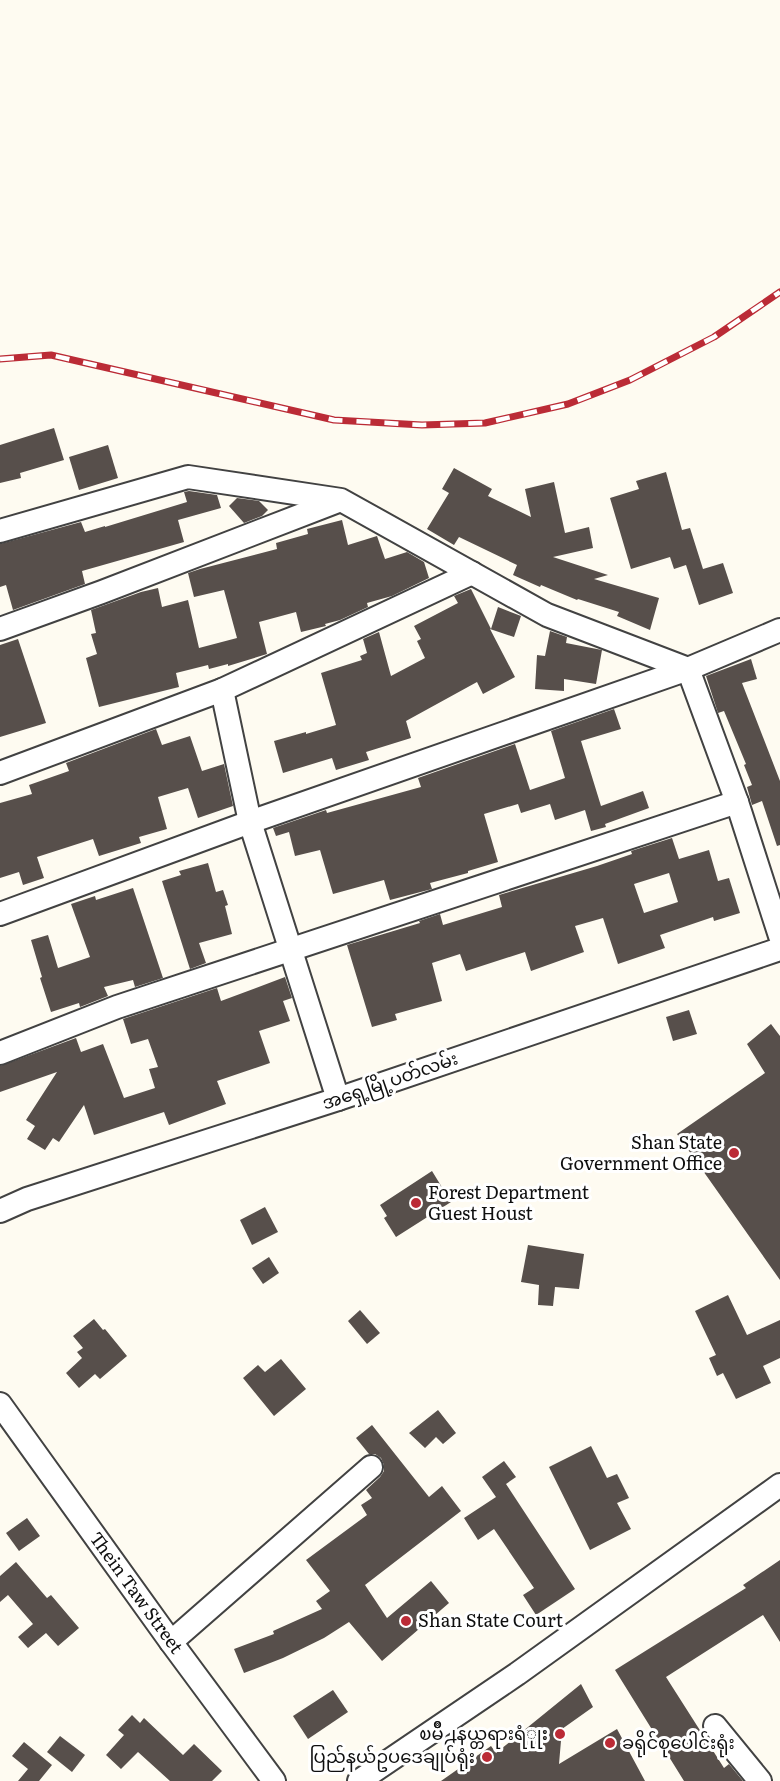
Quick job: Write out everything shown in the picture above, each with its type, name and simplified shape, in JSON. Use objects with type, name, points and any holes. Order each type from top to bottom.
[{"type":"street","points":[[0,531],[188,477],[340,501],[547,615],[688,669],[737,802],[780,936]]},
{"type":"street","points":[[0,629],[340,501]]},
{"type":"street","points":[[0,773],[222,690],[471,573]]},
{"type":"street","points":[[0,914],[250,822],[688,669],[780,630]]},
{"type":"street","points":[[222,690],[250,822],[338,1099]]},
{"type":"street","points":[[0,1053],[117,1007],[737,802]]},
{"type":"street","name":"အရှေ့မြို့ပတ်လမ်း","points":[[0,1211],[27,1198],[338,1099],[780,949]]},
{"type":"street","name":"Thein Taw Street","points":[[0,1404],[274,1781]]},
{"type":"street","points":[[171,1642],[372,1467]]},
{"type":"street","points":[[359,1781],[517,1674],[780,1485]]},
{"type":"street","points":[[715,1726],[760,1781]]},
{"type":"building","points":[[54,428],[64,460],[20,473],[21,478],[0,483],[0,445]]},
{"type":"building","points":[[108,445],[118,478],[79,490],[69,457]]},
{"type":"building","points":[[454,468],[492,489],[488,496],[531,517],[525,489],[554,482],[565,533],[589,527],[593,548],[553,557],[608,575],[594,579],[659,598],[650,630],[617,616],[619,612],[577,600],[513,575],[517,565],[459,537],[454,545],[427,529],[449,493],[442,489]]},
{"type":"building","points":[[666,472],[682,530],[690,528],[703,569],[723,563],[733,593],[699,605],[686,565],[674,569],[670,557],[631,569],[610,498],[639,489],[636,481]]},
{"type":"building","points":[[184,492],[217,495],[221,508],[178,520],[184,542],[82,571],[85,584],[13,610],[6,585],[0,587],[0,544],[81,522],[85,532],[105,527],[187,502]]},
{"type":"building","points":[[237,498],[259,501],[268,510],[262,516],[244,523],[229,506]]},
{"type":"building","points":[[342,520],[348,545],[377,536],[385,559],[407,552],[424,562],[429,578],[392,596],[367,603],[368,607],[325,624],[326,626],[301,632],[296,612],[259,622],[267,654],[228,666],[228,664],[209,669],[208,665],[176,673],[179,687],[99,707],[86,658],[97,654],[91,634],[96,633],[91,610],[158,588],[162,607],[188,600],[199,648],[237,638],[224,590],[194,597],[188,573],[277,549],[276,543],[308,534],[307,529]]},
{"type":"building","points":[[471,589],[491,629],[498,607],[521,616],[514,637],[490,629],[515,677],[483,694],[477,682],[406,721],[411,738],[366,752],[369,760],[336,770],[332,758],[283,773],[274,741],[336,725],[321,673],[362,660],[360,656],[367,653],[363,639],[379,632],[391,676],[425,658],[417,641],[421,639],[414,626],[458,603],[454,596]]},
{"type":"building","points":[[550,631],[567,637],[566,643],[602,650],[596,684],[564,679],[564,691],[535,689],[537,655],[545,656]]},
{"type":"building","points":[[18,639],[46,723],[0,737],[0,645]]},
{"type":"building","points":[[751,659],[757,679],[742,683],[780,781],[780,845],[777,846],[762,801],[752,805],[747,787],[752,785],[744,765],[746,764],[724,711],[718,713],[706,676]]},
{"type":"building","points":[[614,709],[621,729],[581,741],[601,806],[643,791],[649,808],[605,824],[606,827],[591,831],[585,810],[555,820],[550,804],[521,813],[518,804],[484,814],[498,862],[430,883],[432,889],[390,900],[384,880],[333,894],[320,850],[295,856],[289,832],[276,836],[273,828],[326,810],[327,813],[421,787],[418,778],[515,744],[530,790],[565,778],[551,731]]},
{"type":"building","points":[[156,729],[162,745],[190,736],[202,771],[224,764],[233,806],[198,818],[188,788],[158,797],[167,829],[139,837],[141,843],[99,856],[93,839],[37,857],[44,878],[23,885],[19,872],[0,878],[0,803],[32,794],[29,785],[69,771],[66,763]]},
{"type":"building","points":[[672,838],[679,859],[709,850],[718,881],[729,878],[740,913],[714,921],[713,917],[660,935],[665,948],[618,964],[603,918],[575,926],[584,952],[531,971],[525,952],[466,971],[460,954],[432,963],[442,1001],[395,1014],[397,1020],[372,1027],[347,945],[420,923],[419,921],[440,914],[443,925],[502,907],[499,895],[597,866],[632,854],[631,851]],"holes":[[[669,873],[678,902],[644,913],[634,884]]]},
{"type":"building","points":[[208,863],[216,892],[223,890],[228,905],[225,906],[232,934],[199,943],[206,963],[190,969],[162,881],[181,875],[179,871]]},
{"type":"building","points":[[133,888],[163,978],[135,987],[133,980],[104,987],[108,996],[80,1007],[79,1003],[51,1012],[31,940],[48,935],[58,968],[90,957],[71,904],[95,896],[96,900]]},
{"type":"building","points":[[285,977],[292,998],[283,1001],[290,1021],[259,1031],[270,1063],[217,1081],[226,1104],[169,1125],[164,1112],[94,1135],[84,1105],[59,1142],[53,1138],[45,1150],[27,1139],[35,1126],[26,1120],[57,1072],[0,1092],[0,1066],[76,1038],[81,1052],[103,1044],[124,1098],[155,1088],[149,1069],[158,1067],[148,1039],[131,1044],[123,1019],[217,988],[221,1001]]},
{"type":"building","points":[[689,1010],[697,1034],[673,1041],[666,1017]]},
{"type":"building","name":"Shan State Government Office","points":[[771,1024],[780,1036],[780,1280],[677,1134],[765,1073],[747,1044]]},
{"type":"building","name":"Forest Department Guest Houst","points":[[432,1171],[451,1202],[396,1237],[384,1218],[387,1216],[380,1205]]},
{"type":"building","points":[[265,1207],[278,1232],[252,1245],[240,1220]]},
{"type":"building","points":[[528,1245],[584,1254],[579,1289],[555,1287],[553,1306],[538,1305],[539,1285],[521,1282]]},
{"type":"building","points":[[269,1257],[279,1273],[263,1284],[252,1268]]},
{"type":"building","points":[[728,1295],[747,1335],[780,1320],[780,1358],[763,1366],[771,1383],[736,1399],[723,1373],[717,1376],[709,1358],[716,1355],[695,1311]]},
{"type":"building","points":[[360,1310],[380,1333],[367,1344],[348,1321]]},
{"type":"building","points":[[94,1319],[127,1356],[100,1379],[95,1374],[79,1388],[66,1373],[82,1358],[77,1352],[83,1348],[73,1336]]},
{"type":"building","points":[[281,1359],[306,1389],[274,1416],[243,1378],[258,1365],[265,1372]]},
{"type":"building","points":[[438,1410],[456,1433],[443,1444],[436,1437],[425,1448],[409,1433]]},
{"type":"building","points":[[372,1425],[429,1497],[442,1486],[461,1511],[365,1585],[387,1618],[431,1581],[449,1603],[382,1661],[349,1622],[324,1638],[283,1658],[244,1673],[234,1649],[274,1634],[273,1631],[322,1609],[316,1601],[330,1591],[306,1560],[367,1515],[361,1505],[372,1498],[366,1490],[380,1477],[384,1471],[384,1465],[381,1458],[375,1454],[369,1454],[356,1438]]},
{"type":"building","points":[[591,1446],[607,1478],[617,1474],[629,1498],[617,1503],[631,1529],[590,1550],[549,1467]]},
{"type":"building","points":[[504,1461],[516,1477],[506,1484],[575,1589],[536,1615],[523,1595],[534,1588],[494,1529],[478,1540],[464,1518],[496,1497],[482,1477]]},
{"type":"building","points":[[27,1518],[40,1536],[19,1551],[6,1533]]},
{"type":"building","points":[[780,1560],[780,1642],[763,1615],[666,1677],[724,1768],[729,1764],[743,1781],[684,1781],[615,1670],[746,1588],[743,1585]]},
{"type":"building","points":[[16,1562],[47,1598],[51,1595],[79,1628],[58,1646],[46,1633],[28,1648],[18,1637],[33,1624],[8,1595],[0,1602],[0,1576]]},
{"type":"building","points":[[581,1684],[593,1707],[562,1729],[559,1764],[617,1729],[645,1781],[441,1781],[491,1746],[496,1753]]},
{"type":"building","points":[[333,1690],[348,1712],[308,1739],[293,1716]]},
{"type":"building","points":[[132,1715],[140,1723],[144,1718],[183,1755],[194,1744],[222,1771],[212,1781],[170,1781],[138,1752],[121,1769],[106,1755],[124,1735],[118,1730]]},
{"type":"building","points":[[60,1736],[85,1755],[72,1772],[47,1752]]},
{"type":"building","points":[[24,1742],[52,1765],[39,1781],[18,1781],[28,1769],[12,1756]]},
{"type":"railway","points":[[0,359],[51,355],[334,420],[422,425],[485,423],[568,404],[630,380],[714,337],[780,292]]},
{"type":"place","name":"Shan State Government Office","points":[[734,1153]]},
{"type":"place","name":"Forest Department Guest Houst","points":[[416,1203]]},
{"type":"place","name":"Shan State Court","points":[[406,1621]]},
{"type":"place","name":"ၿမိဳ႕နယ္တရားရံုုး","points":[[560,1734]]},
{"type":"place","name":"ခရိုင်စုပေါင်းရုံး","points":[[610,1743]]},
{"type":"place","name":"ပြည်နယ်ဥပဒေချုပ်ရုံး","points":[[487,1757]]}]
